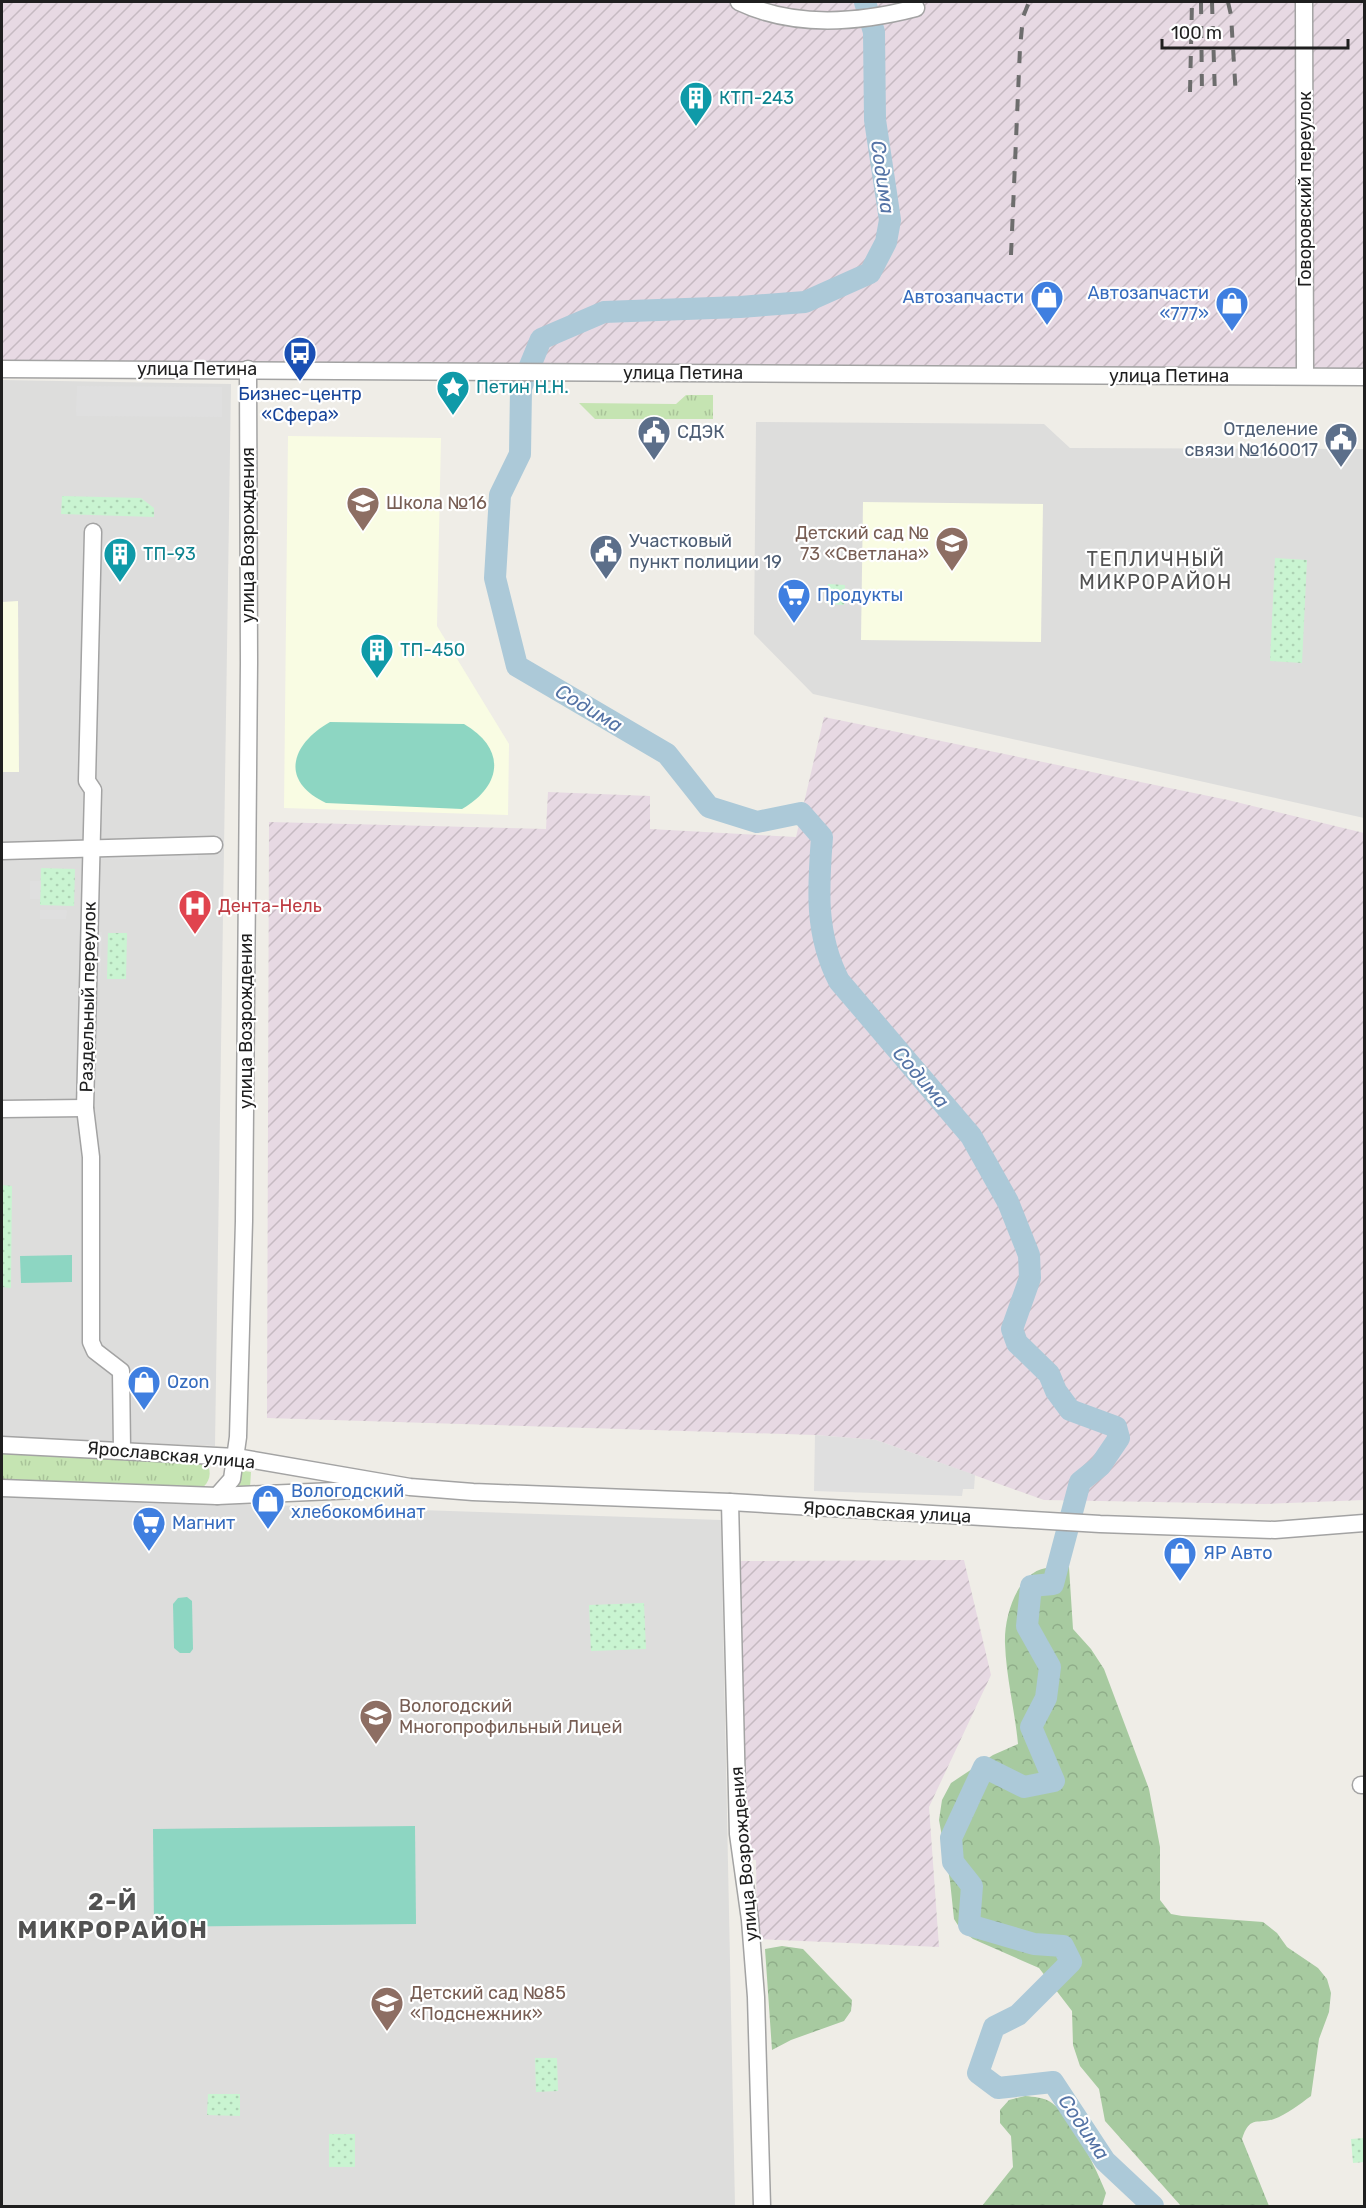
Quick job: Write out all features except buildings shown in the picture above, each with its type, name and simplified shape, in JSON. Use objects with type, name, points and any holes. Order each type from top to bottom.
[{"type":"street","points":[[739,2],[754,9],[787,18],[857,19],[916,8]]},
{"type":"street","name":"Говоровский переулок","points":[[1304,2],[1305,376]]},
{"type":"street","name":"улица Петина","points":[[2,369],[1365,377]]},
{"type":"street","name":"улица Возрождения","points":[[217,1496],[232,1479],[236,1457],[244,1210],[249,662],[248,369]]},
{"type":"street","name":"Раздельный переулок","points":[[93,532],[87,781],[93,790],[85,1108],[91,1157],[91,1342],[95,1351],[121,1371],[122,1449]]},
{"type":"street","points":[[2,851],[214,845]]},
{"type":"street","points":[[2,1108],[85,1108]]},
{"type":"street","name":"Ярославская улица","points":[[2,1444],[236,1457],[410,1487]]},
{"type":"street","name":"Ярославская улица","points":[[2,1488],[217,1496],[410,1487],[730,1502],[1100,1524],[1275,1530],[1365,1523]]},
{"type":"street","name":"улица Возрождения","points":[[730,1502],[738,1834],[750,1920],[756,1997],[762,2206]]},
{"type":"shaded area","points":[[2,2],[1298,2],[1298,370],[2,360]]},
{"type":"shaded area","points":[[1310,2],[1364,2],[1364,368],[1312,369]]},
{"type":"shaded area","points":[[2,380],[231,384],[215,1446],[2,1437]]},
{"type":"shaded area","points":[[77,386],[222,387],[222,417],[76,416]]},
{"type":"shaded area","name":"ТЕПЛИЧНЫЙ МИКРОРАЙОН","points":[[756,422],[1044,424],[1070,448],[1364,449],[1364,818],[813,694],[754,634]]},
{"type":"shaded area","name":"Школа №16","points":[[288,436],[441,438],[437,626],[509,744],[508,815],[284,808]]},
{"type":"shaded area","name":"Детский сад № 73 «Светлана»","points":[[863,502],[1043,504],[1041,642],[861,640]]},
{"type":"shaded area","points":[[18,601],[19,772],[2,772],[2,602]]},
{"type":"shaded area","points":[[824,717],[1228,800],[1364,833],[1364,1500],[1265,1504],[1044,1500],[876,1440],[815,1435],[267,1418],[269,822],[546,829],[548,792],[650,796],[650,829],[796,837]]},
{"type":"shaded area","points":[[99,850],[198,851],[198,860],[98,859]]},
{"type":"shaded area","points":[[30,881],[41,881],[40,899],[30,899]]},
{"type":"shaded area","points":[[40,910],[67,910],[66,919],[40,919]]},
{"type":"shaded area","points":[[94,932],[102,932],[100,983],[93,983]]},
{"type":"shaded area","points":[[815,1435],[876,1440],[975,1475],[974,1489],[963,1489],[962,1496],[814,1491]]},
{"type":"shaded area","points":[[2,1496],[721,1520],[735,2206],[2,2206]]},
{"type":"shaded area","points":[[964,1560],[991,1675],[929,1807],[939,1947],[757,1939],[756,1860],[745,1859],[737,1561]]},
{"type":"green space","points":[[686,395],[713,395],[713,419],[595,419],[579,403],[676,404]]},
{"type":"green space","points":[[62,496],[141,498],[154,508],[154,517],[61,514]]},
{"type":"green space","points":[[1275,558],[1307,560],[1302,663],[1270,661]]},
{"type":"green space","points":[[828,584],[845,585],[844,605],[828,604]]},
{"type":"green space","points":[[330,722],[464,724],[478,734],[493,756],[492,779],[475,800],[462,809],[326,803],[311,794],[301,784],[296,774],[296,762],[299,751],[306,741]]},
{"type":"green space","points":[[41,868],[75,869],[74,906],[40,905]]},
{"type":"green space","points":[[108,933],[127,933],[126,979],[107,979]]},
{"type":"green space","points":[[2,1185],[12,1186],[11,1288],[2,1287]]},
{"type":"green space","points":[[72,1255],[72,1282],[21,1283],[20,1256]]},
{"type":"green space","points":[[2,1451],[207,1463],[210,1474],[201,1489],[2,1484]]},
{"type":"green space","points":[[238,1470],[251,1472],[250,1488],[235,1488]]},
{"type":"green space","points":[[1049,1567],[1069,1567],[1073,1629],[1091,1649],[1104,1669],[1149,1789],[1160,1847],[1160,1900],[1171,1914],[1263,1922],[1277,1933],[1287,1947],[1318,1968],[1327,1979],[1331,1993],[1329,2012],[1319,2039],[1311,2096],[1279,2117],[1254,2122],[1245,2131],[1242,2139],[1269,2206],[1181,2206],[1105,2121],[1099,2089],[1080,2066],[1073,2045],[1072,2011],[1039,1968],[973,1939],[961,1930],[954,1919],[939,1820],[942,1800],[951,1783],[993,1755],[1018,1744],[1005,1643],[1010,1610],[1014,1598],[1027,1578]]},
{"type":"green space","points":[[187,1597],[192,1601],[193,1649],[190,1653],[180,1653],[174,1648],[173,1604],[178,1598]]},
{"type":"green space","points":[[644,1603],[646,1649],[591,1651],[589,1605]]},
{"type":"green space","points":[[415,1826],[416,1924],[154,1927],[153,1829]]},
{"type":"green space","points":[[782,1946],[803,1949],[852,2000],[851,2011],[844,2021],[791,2040],[772,2050],[765,1949]]},
{"type":"green space","points":[[535,2058],[557,2058],[558,2091],[536,2092]]},
{"type":"green space","points":[[208,2094],[240,2094],[240,2116],[207,2115]]},
{"type":"green space","points":[[1025,2096],[1049,2101],[1068,2120],[1090,2158],[1106,2193],[1102,2206],[982,2206],[1013,2167],[1011,2136],[1000,2123],[1000,2110],[1009,2100]]},
{"type":"green space","points":[[329,2134],[355,2134],[355,2167],[329,2167]]},
{"type":"green space","points":[[1364,2138],[1364,2162],[1353,2163],[1351,2139]]},
{"type":"waterway","name":"Содима","points":[[865,2],[874,32],[875,120],[890,220],[886,242],[870,273],[805,302],[604,312],[541,339],[521,388],[520,454],[500,495],[495,578],[517,666],[667,754],[709,807],[757,822],[801,813],[822,837],[819,893],[822,928],[831,963],[839,981],[971,1136],[1008,1202],[1029,1255],[1030,1278],[1012,1329],[1017,1343],[1049,1374],[1056,1391],[1070,1410],[1116,1427],[1119,1438],[1100,1466],[1080,1482],[1053,1584],[1031,1586],[1027,1626],[1050,1667],[1046,1698],[1031,1727],[1054,1781],[1024,1787],[984,1767],[951,1838],[953,1862],[972,1886],[969,1925],[1034,1944],[1063,1946],[1071,1962],[1018,2015],[994,2027],[978,2073],[998,2088],[1053,2082],[1105,2161],[1153,2206]]},
{"type":"railway","points":[[1011,255],[1020,48],[1023,17],[1029,2]]},
{"type":"railway","points":[[1190,92],[1192,2]]},
{"type":"railway","points":[[1201,2],[1202,95]]},
{"type":"railway","points":[[1212,2],[1215,96]]},
{"type":"railway","points":[[1228,2],[1231,15],[1236,97]]},
{"type":"place","name":"КТП-243","points":[[696,127]]},
{"type":"place","name":"Автозапчасти","points":[[1047,326]]},
{"type":"place","name":"Автозапчасти «777»","points":[[1232,332]]},
{"type":"place","name":"Бизнес-центр «Сфера»","points":[[300,382]]},
{"type":"place","name":"Петин Н.Н.","points":[[453,416]]},
{"type":"place","name":"СДЭК","points":[[654,461]]},
{"type":"place","name":"Отделение связи №160017","points":[[1341,468]]},
{"type":"place","name":"Школа №16","points":[[363,532]]},
{"type":"place","name":"Детский сад № 73 «Светлана»","points":[[952,572]]},
{"type":"place","name":"Участковый пункт полиции 19","points":[[606,580]]},
{"type":"place","name":"ТП-93","points":[[120,583]]},
{"type":"place","name":"Продукты","points":[[794,624]]},
{"type":"place","name":"ТП-450","points":[[377,679]]},
{"type":"place","name":"Дента-Нель","points":[[195,935]]},
{"type":"place","name":"Ozon","points":[[144,1411]]},
{"type":"place","name":"Вологодский хлебокомбинат","points":[[268,1530]]},
{"type":"place","name":"Магнит","points":[[149,1552]]},
{"type":"place","name":"ЯР Авто","points":[[1180,1582]]},
{"type":"place","name":"Вологодский Многопрофильный Лицей","points":[[376,1745]]},
{"type":"place","name":"Детский сад №85 «Подснежник»","points":[[387,2032]]},
{"type":"district","name":"ТЕПЛИЧНЫЙ МИКРОРАЙОН","points":[[1156,570]]},
{"type":"district","name":"2-Й МИКРОРАЙОН","points":[[113,1916]]}]
